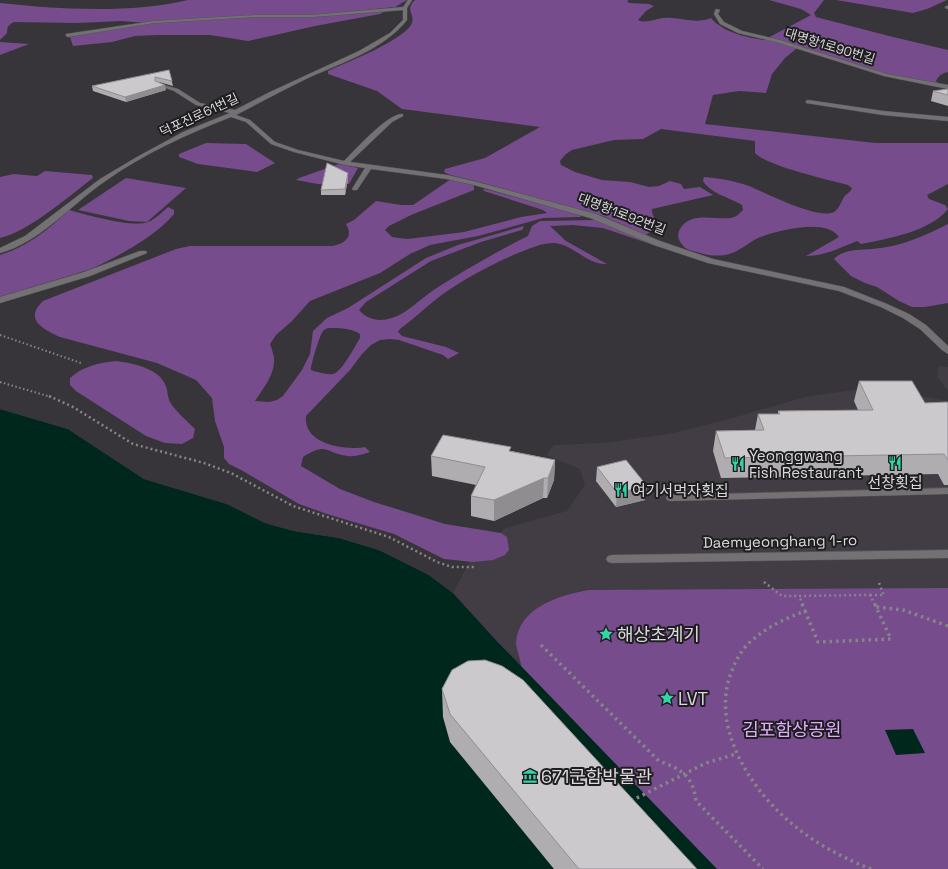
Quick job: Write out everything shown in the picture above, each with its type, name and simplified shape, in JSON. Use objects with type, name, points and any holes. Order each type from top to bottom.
[{"type":"street","name":"덕포진로61번길","points":[[0,251],[28,238],[108,176],[185,134],[232,114],[324,68],[361,52],[392,34],[405,20],[404,8],[410,0]]},
{"type":"street","points":[[68,35],[154,22],[258,16],[312,16],[404,8]]},
{"type":"street","name":"대명항1로90번길","points":[[718,10],[716,14],[718,19],[740,32],[778,41],[886,75],[948,88]]},
{"type":"street","name":"대명항1로92번길","points":[[159,84],[176,90],[198,104],[232,114],[248,121],[266,138],[284,147],[311,156],[345,163],[447,176],[475,183],[593,216],[651,241],[711,261],[841,289],[857,294],[911,319],[924,328],[948,351]]},
{"type":"street","points":[[808,102],[883,113],[948,119]]},
{"type":"street","points":[[345,163],[390,121],[401,115]]},
{"type":"street","points":[[355,188],[369,166]]},
{"type":"street","points":[[0,300],[87,274],[143,253]]},
{"type":"street","points":[[671,498],[948,492]]},
{"type":"street","name":"Daemyeonghang 1-ro","points":[[612,559],[948,554]]},
{"type":"path","points":[[0,336],[81,363]]},
{"type":"path","points":[[0,382],[45,394],[73,407],[133,444],[204,463],[231,473],[293,506],[389,537],[436,562],[452,567],[475,566]]},
{"type":"path","points":[[764,582],[782,596],[884,594],[879,583]]},
{"type":"path","points":[[799,596],[818,642],[892,639],[870,595]]},
{"type":"path","points":[[876,607],[903,610],[948,626]]},
{"type":"path","points":[[805,611],[783,619],[756,636],[738,656],[726,685],[724,700],[729,732],[736,754],[758,790],[786,819],[808,836],[837,854],[871,869]]},
{"type":"path","points":[[541,645],[659,761],[676,768],[685,774],[694,787],[696,801],[763,869]]},
{"type":"path","points":[[626,804],[717,759],[736,754]]},
{"type":"shaded area","points":[[938,366],[948,367],[948,391],[937,377]]},
{"type":"shaded area","points":[[873,387],[948,401],[948,869],[562,708],[453,593],[469,563],[505,528],[567,511],[585,485],[580,469],[546,455],[554,445],[603,443],[669,434],[729,419],[805,397]]},
{"type":"shaded area","points":[[0,409],[68,429],[144,479],[227,504],[265,523],[294,531],[339,538],[379,550],[429,575],[453,593],[497,641],[717,869],[0,869]]},
{"type":"shaded area","points":[[913,729],[925,753],[896,755],[885,730]]},
{"type":"green space","points":[[188,0],[407,0],[395,7],[337,13],[385,11],[380,14],[315,26],[248,41],[210,35],[157,35],[135,36],[112,42],[73,46],[70,37],[147,23],[121,21],[78,23],[14,22],[9,25],[7,33],[0,40],[0,3],[37,7],[116,9],[171,4]]},
{"type":"green space","points":[[415,0],[629,0],[627,1],[629,3],[649,4],[654,6],[646,11],[638,20],[641,21],[669,18],[699,21],[711,18],[722,27],[736,34],[764,40],[811,15],[801,9],[769,0],[824,0],[814,13],[816,17],[948,50],[948,72],[939,76],[936,81],[938,83],[890,75],[802,47],[796,49],[785,58],[772,74],[766,93],[739,91],[713,95],[705,124],[875,143],[948,143],[948,184],[927,195],[929,199],[945,205],[948,209],[931,223],[908,233],[884,240],[861,244],[857,241],[819,255],[806,256],[839,237],[832,231],[812,227],[775,232],[756,239],[727,255],[707,255],[689,250],[681,243],[678,233],[684,223],[696,218],[731,218],[743,210],[742,205],[721,195],[706,185],[703,181],[704,177],[744,184],[792,205],[816,212],[826,213],[836,211],[844,197],[851,191],[852,188],[848,185],[784,168],[772,163],[755,153],[755,141],[661,129],[643,139],[614,140],[572,150],[566,154],[560,161],[561,165],[575,172],[602,180],[630,182],[649,187],[659,186],[670,181],[681,184],[684,189],[700,187],[713,195],[652,209],[652,214],[657,227],[645,235],[603,216],[450,175],[444,172],[445,169],[485,158],[540,127],[402,109],[377,91],[328,74],[328,71],[387,44],[407,30],[412,23],[413,19],[410,8]]},
{"type":"green space","points":[[836,0],[947,0],[927,9],[913,13]]},
{"type":"green space","points":[[0,42],[29,44],[0,55]]},
{"type":"green space","points":[[206,143],[246,144],[275,163],[257,172],[198,164],[179,157],[179,154]]},
{"type":"green space","points":[[339,164],[358,168],[349,184],[318,184],[296,180],[299,178]]},
{"type":"green space","points":[[45,171],[92,175],[93,178],[23,229],[0,238],[0,177],[14,174],[37,176]]},
{"type":"green space","points":[[126,178],[186,188],[147,222],[129,221],[78,210]]},
{"type":"green space","points":[[451,179],[474,185],[474,190],[411,215],[389,226],[385,230],[392,237],[407,239],[464,232],[521,217],[547,213],[543,210],[483,190],[485,189],[582,215],[580,217],[543,218],[478,236],[430,245],[410,254],[380,273],[310,301],[292,321],[276,335],[270,344],[274,358],[272,373],[255,401],[269,402],[277,400],[283,396],[302,370],[310,354],[313,331],[327,318],[348,308],[426,258],[458,245],[524,226],[522,230],[481,242],[431,261],[366,302],[359,310],[366,316],[378,320],[398,316],[446,282],[528,236],[532,226],[540,221],[596,220],[665,249],[603,228],[573,225],[550,226],[566,241],[607,264],[593,261],[561,244],[554,243],[544,244],[508,257],[461,282],[443,294],[398,332],[402,336],[446,347],[459,353],[448,359],[443,355],[399,340],[380,340],[371,345],[362,354],[350,370],[306,416],[307,426],[311,433],[326,444],[346,448],[365,447],[370,452],[351,456],[341,455],[323,449],[318,450],[303,457],[301,466],[340,489],[374,502],[445,524],[501,533],[507,537],[509,550],[505,555],[493,560],[473,562],[444,559],[394,534],[299,504],[229,464],[224,458],[224,447],[215,421],[212,398],[196,380],[157,363],[60,337],[47,331],[35,318],[35,313],[43,301],[176,249],[190,246],[332,246],[340,244],[346,240],[349,233],[346,224],[354,220],[376,201],[401,205],[413,205]],"holes":[[[328,328],[345,329],[360,334],[360,338],[344,364],[337,372],[333,374],[311,370],[322,333]]]},
{"type":"green space","points":[[168,207],[174,210],[174,214],[166,222],[147,238],[112,258],[91,269],[0,297],[0,255],[10,252],[37,237],[69,210],[109,220],[141,223],[154,219]]},
{"type":"green space","points":[[948,224],[948,303],[925,307],[912,307],[899,301],[877,287],[851,276],[834,259],[842,253],[882,248],[902,243],[921,237]]},
{"type":"green space","points":[[116,361],[144,367],[162,378],[172,406],[195,429],[193,438],[182,444],[165,443],[146,436],[76,391],[70,385],[70,378],[80,371],[97,364]]},
{"type":"green space","name":"김포함상공원","points":[[0,409],[68,429],[144,479],[227,504],[265,523],[294,531],[339,538],[379,550],[429,575],[453,593],[521,666],[516,642],[519,630],[525,620],[533,611],[554,599],[578,592],[589,590],[948,588],[948,869],[0,869]]},
{"type":"building","points":[[169,70],[172,81],[155,77],[155,81],[165,85],[125,97],[92,86]]},
{"type":"building","points":[[948,89],[948,95],[933,91]]},
{"type":"building","points":[[327,163],[348,173],[345,189],[321,190]]},
{"type":"building","points":[[859,381],[912,381],[925,403],[948,402],[948,460],[944,454],[725,458],[716,431],[764,430],[758,414],[780,414],[778,411],[873,410]]},
{"type":"building","points":[[443,435],[511,447],[509,451],[555,460],[548,478],[544,478],[494,500],[471,496],[485,467],[431,456]]},
{"type":"building","points":[[626,460],[647,486],[617,493],[597,467]]},
{"type":"building","name":"671군함박물관","points":[[485,660],[502,666],[523,680],[697,869],[579,869],[450,714],[442,689],[452,670],[468,661]]},
{"type":"place","name":"선창횟집","points":[[895,463]]},
{"type":"place","name":"Yeonggwang Fish Restaurant","points":[[738,464]]},
{"type":"place","name":"여기서먹자횟집","points":[[621,490]]},
{"type":"place","name":"해상초계기","points":[[606,634]]},
{"type":"place","name":"LVT","points":[[667,698]]},
{"type":"place","name":"671군함박물관","points":[[530,776]]}]
